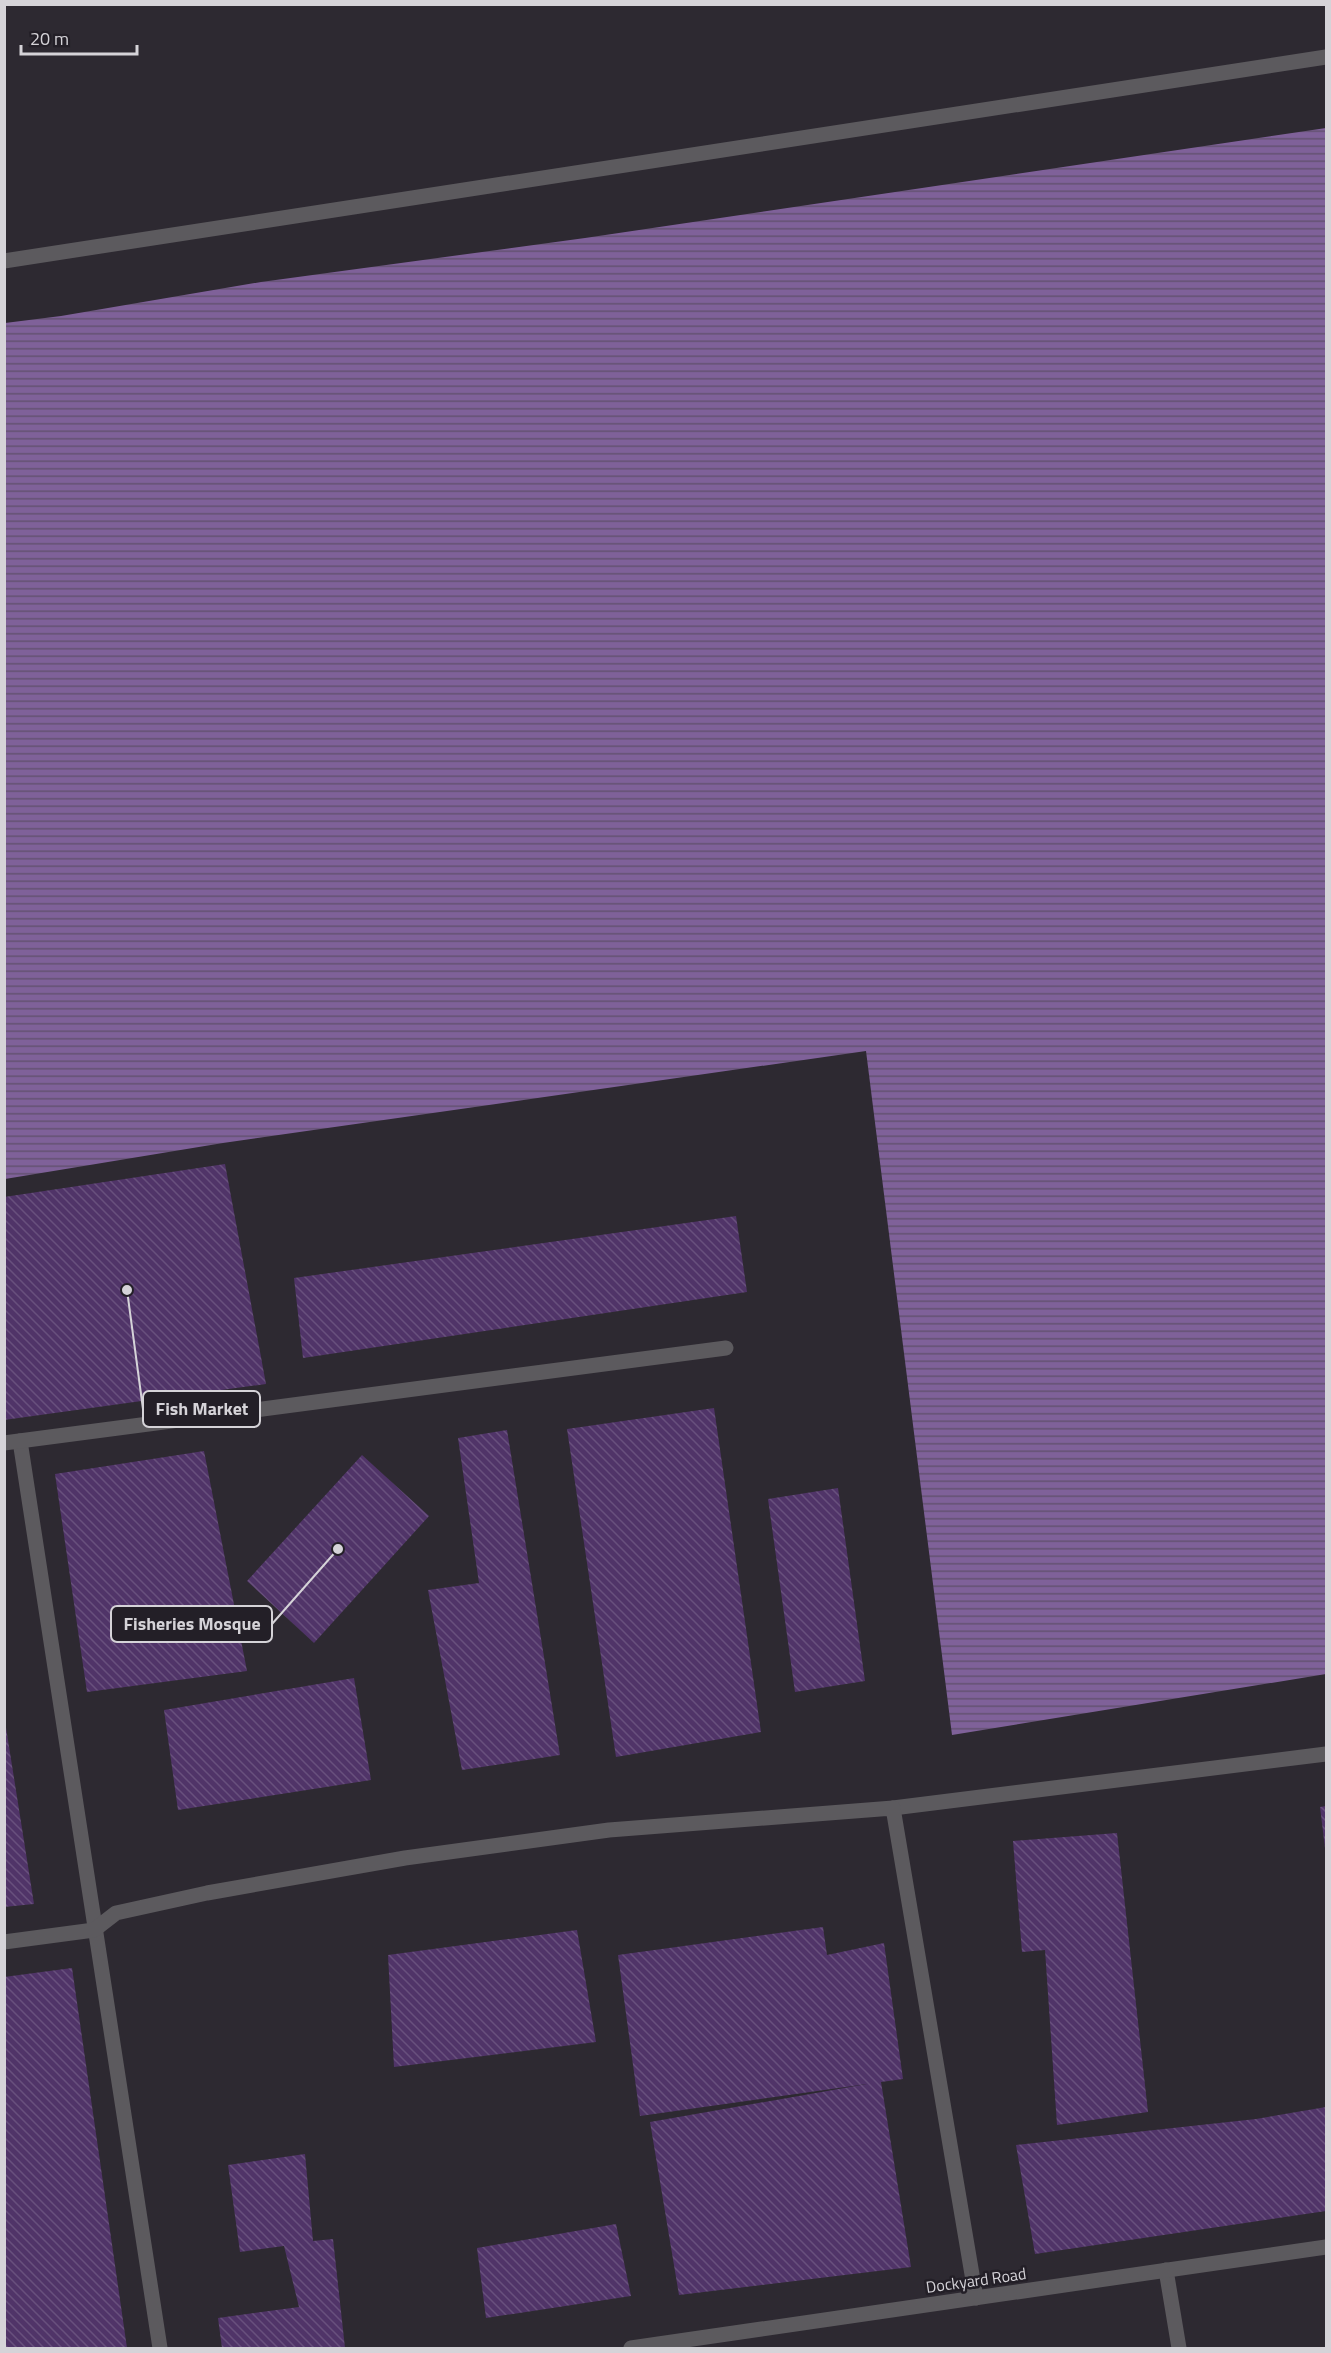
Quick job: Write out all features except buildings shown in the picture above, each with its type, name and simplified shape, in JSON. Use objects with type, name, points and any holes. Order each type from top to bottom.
[{"type":"street","points":[[4,261],[1326,57]]},
{"type":"street","points":[[160,2349],[94,1930],[12,1442],[726,1348]]},
{"type":"street","points":[[4,1942],[94,1930],[116,1913],[207,1893],[405,1858],[609,1830],[892,1808],[1326,1754]]},
{"type":"street","points":[[892,1808],[975,2298]]},
{"type":"street","name":"Dockyard Road","points":[[631,2349],[1326,2247]]},
{"type":"street","points":[[1166,2270],[1179,2349]]},
{"type":"shaded area","points":[[1326,128],[1326,1674],[952,1735],[866,1051],[223,1143],[5,1179],[5,323],[61,316],[261,282],[585,238]]},
{"type":"place","name":"Fish Market","points":[[127,1290]]},
{"type":"place","name":"Fisheries Mosque","points":[[338,1549]]}]
